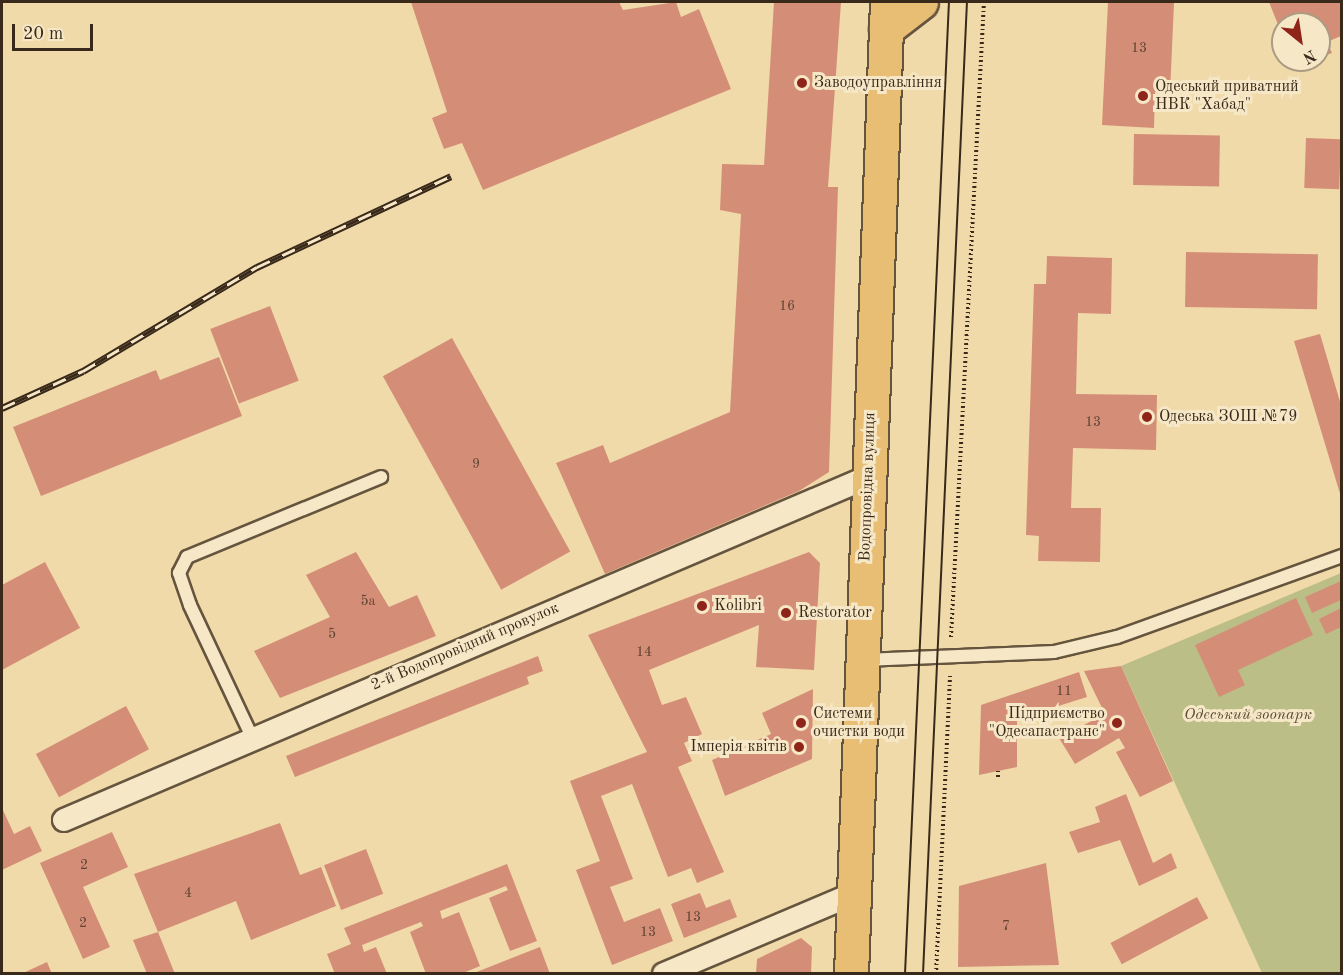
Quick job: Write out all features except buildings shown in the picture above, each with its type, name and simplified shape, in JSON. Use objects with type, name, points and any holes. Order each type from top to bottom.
[{"type":"main road","points":[[886,15],[921,2]]},
{"type":"main road","name":"Водопровідна вулиця","points":[[851,974],[886,15]]},
{"type":"street","name":"2-й Водопровідний провулок","points":[[64,820],[252,737],[868,477]]},
{"type":"street","points":[[664,974],[853,894]]},
{"type":"lane","points":[[252,737],[190,605],[179,573],[187,557],[381,477]]},
{"type":"lane","points":[[862,660],[1054,652],[1117,638],[1341,556]]},
{"type":"path","points":[[936,974],[984,2]]},
{"type":"path","points":[[998,771],[998,778]]},
{"type":"green space","name":"Одеський зоопарк","points":[[1341,573],[1341,973],[1262,973],[1121,666]]},
{"type":"tram line","points":[[905,974],[949,2]]},
{"type":"tram line","points":[[923,974],[967,2]]},
{"type":"railway","points":[[2,408],[83,371],[257,267],[451,176]]},
{"type":"place","name":"Заводоуправління","points":[[802,83]]},
{"type":"place","name":"Одеський приватний НВК \"Хабад\"","points":[[1143,96]]},
{"type":"place","name":"Одеська ЗОШ №79","points":[[1147,417]]},
{"type":"place","name":"Kolibri","points":[[702,606]]},
{"type":"place","name":"Restorator","points":[[786,613]]},
{"type":"place","name":"Системи очистки води","points":[[801,723]]},
{"type":"place","name":"Підприємство \"Одесапастранс\"","points":[[1117,723]]},
{"type":"place","name":"Імперія квітів","points":[[799,747]]}]
